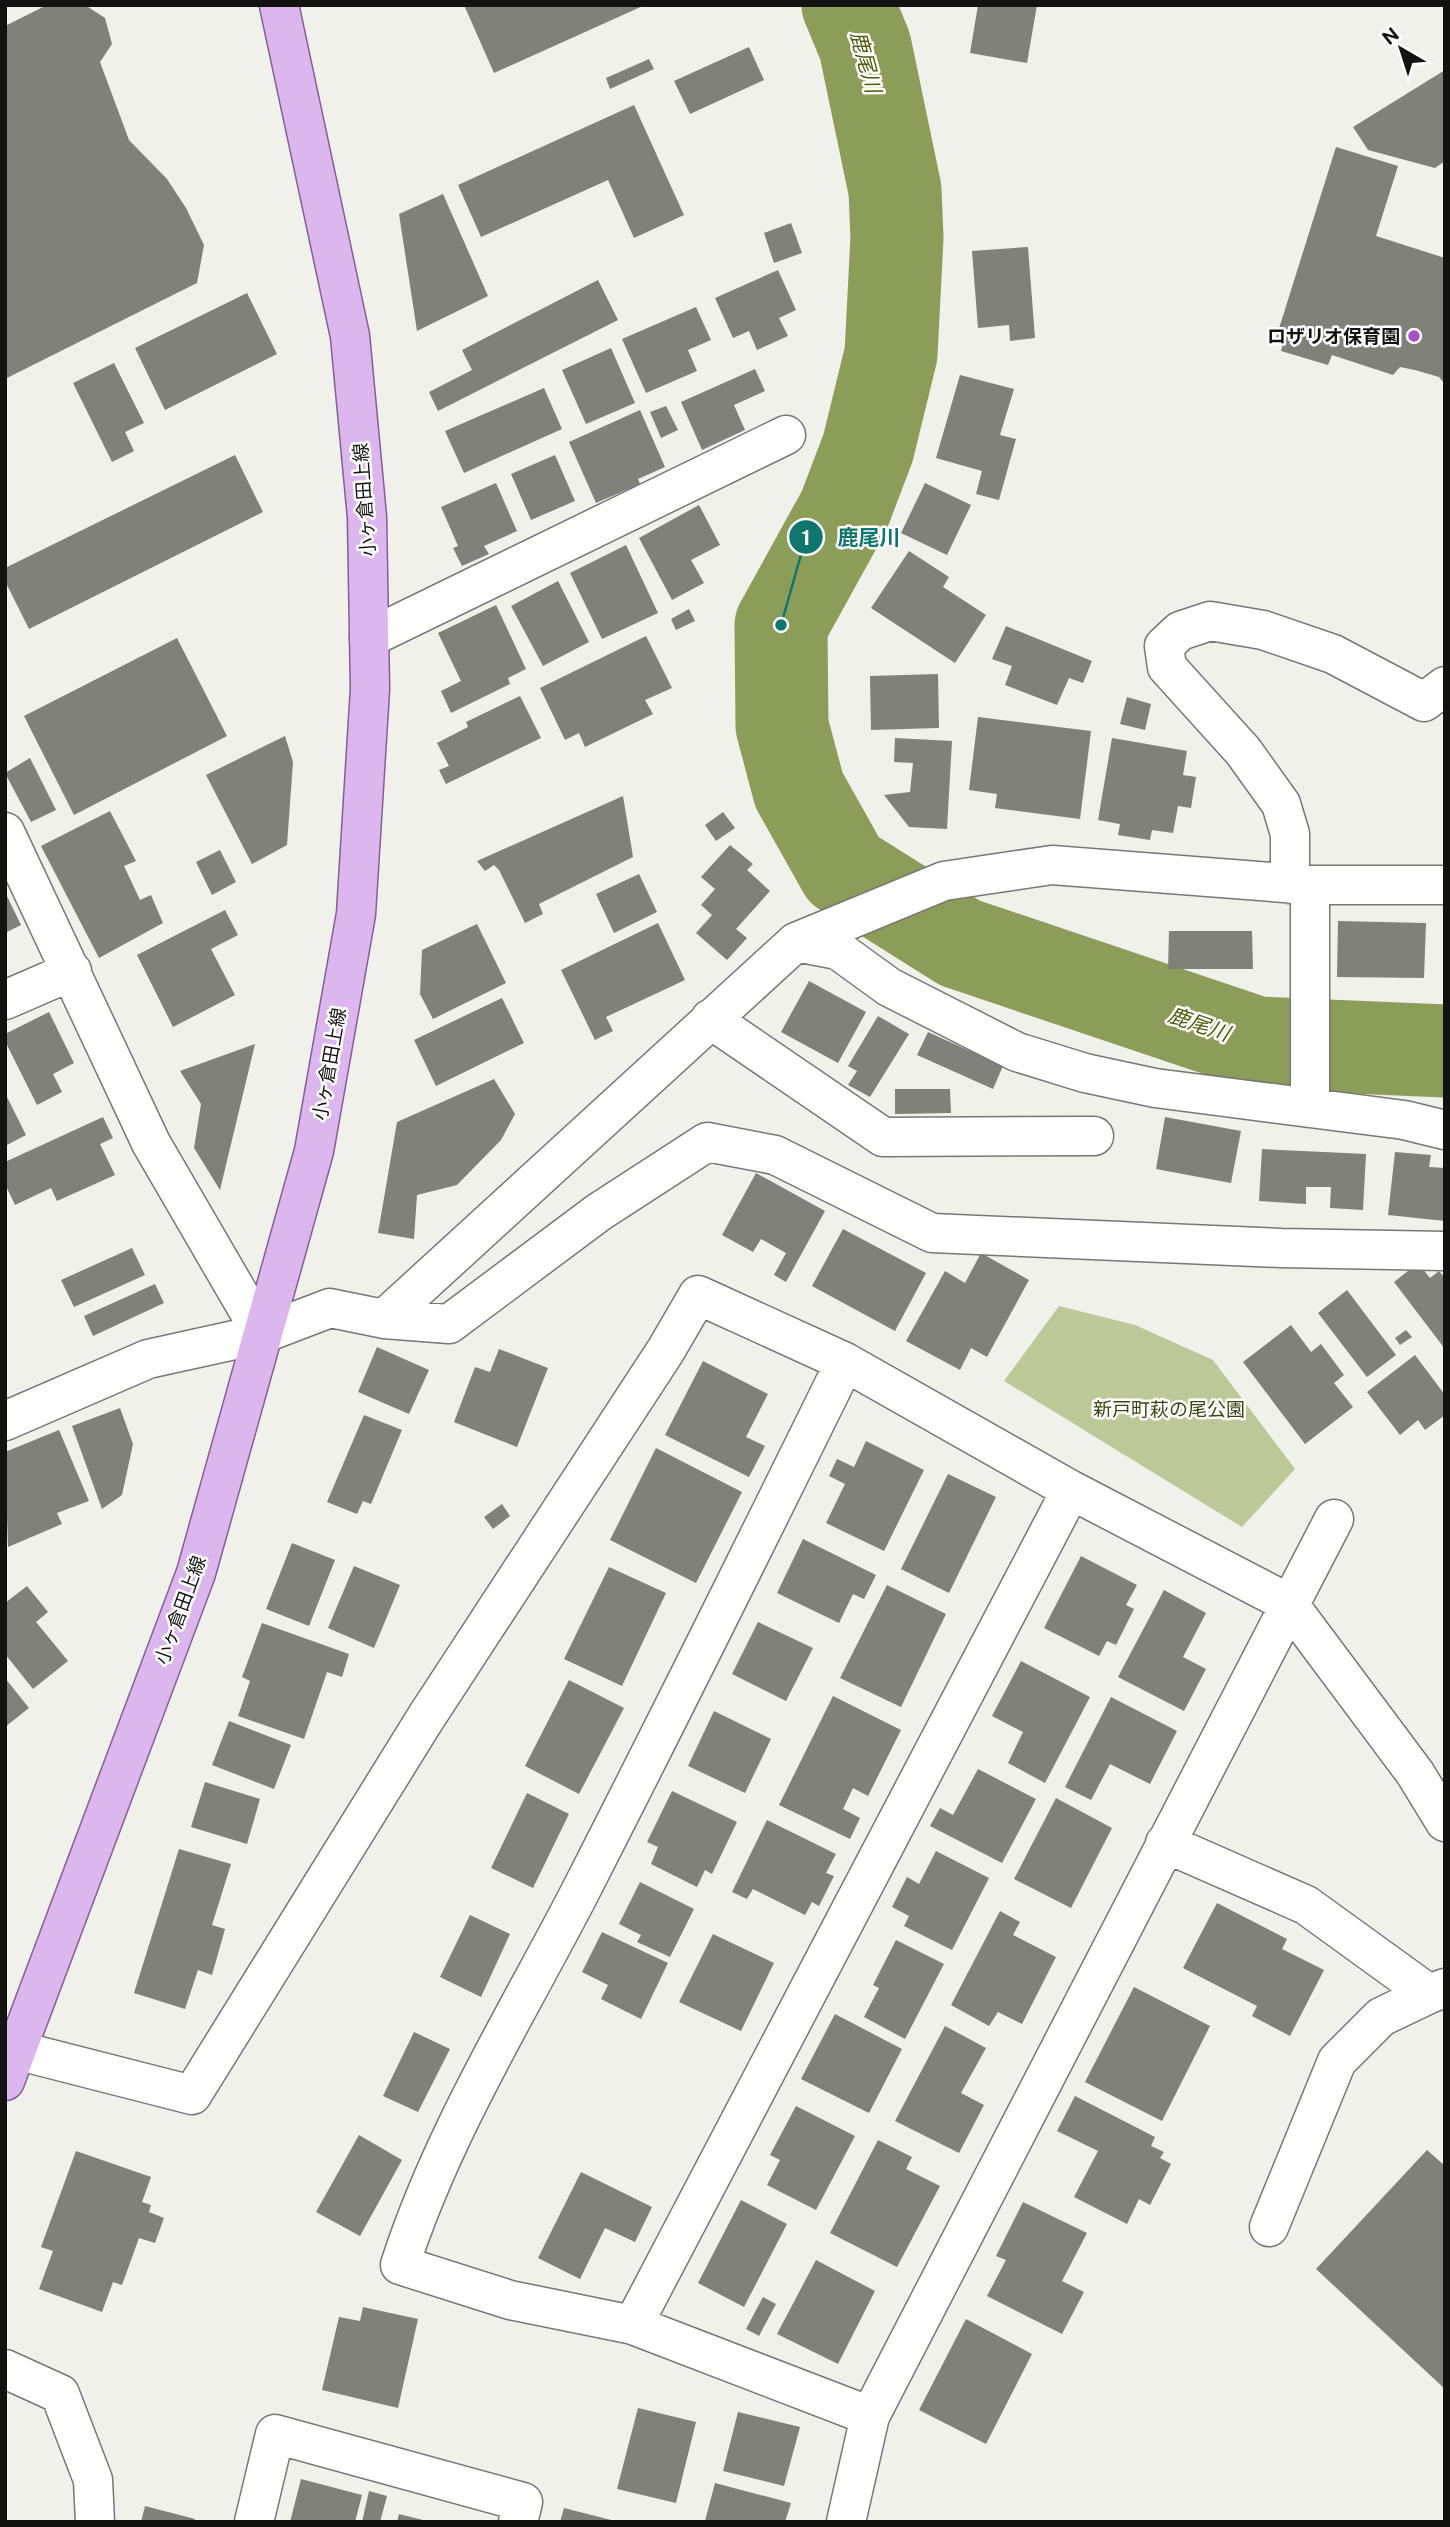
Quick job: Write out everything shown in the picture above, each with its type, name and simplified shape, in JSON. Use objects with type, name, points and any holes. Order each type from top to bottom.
[{"type":"main road","name":"小ヶ倉田上線","points":[[11,2066],[196,1573],[314,1151],[356,914],[370,689],[367,517],[350,336],[279,5]]},
{"type":"street","points":[[369,638],[786,435]]},
{"type":"street","points":[[1310,1108],[1310,985],[1300,884],[1281,804],[1243,751],[1167,667],[1164,646],[1180,631],[1210,621],[1263,630],[1333,654],[1424,702],[1445,686]]},
{"type":"street","points":[[5,832],[151,1143],[262,1334]]},
{"type":"street","points":[[384,1319],[796,942],[944,881],[1052,865],[1300,884],[1445,885]]},
{"type":"street","points":[[796,942],[838,950],[889,987],[1017,1052],[1084,1073],[1155,1088],[1404,1120],[1445,1130]]},
{"type":"street","points":[[5,1000],[72,971]]},
{"type":"street","points":[[710,1019],[883,1137],[1094,1136]]},
{"type":"street","points":[[5,1421],[148,1359],[262,1334],[330,1308],[384,1319],[449,1324],[600,1212],[707,1142],[775,1155],[932,1233],[1280,1248],[1445,1251]]},
{"type":"street","points":[[11,2066],[192,2095],[425,1719],[666,1350],[698,1295],[845,1362],[1071,1490],[1288,1603],[1415,1773],[1445,1822]]},
{"type":"street","points":[[845,1362],[665,1726],[467,2107],[411,2230],[400,2265],[510,2300],[633,2325],[870,2416]]},
{"type":"street","points":[[633,2325],[1071,1490]]},
{"type":"street","points":[[846,2522],[870,2416],[1288,1603],[1334,1519]]},
{"type":"street","points":[[1165,1843],[1306,1905],[1437,1991]]},
{"type":"street","points":[[1269,2227],[1337,2061],[1381,2017],[1437,1991]]},
{"type":"street","points":[[5,2369],[60,2394],[93,2480],[95,2522]]},
{"type":"street","points":[[254,2522],[275,2434],[523,2502],[518,2522]]},
{"type":"green space","name":"新戸町萩の尾公園","points":[[1059,1306],[1135,1325],[1213,1360],[1295,1469],[1242,1527],[1004,1381]]},
{"type":"building","points":[[47,5],[85,5],[105,18],[112,44],[100,62],[129,140],[167,179],[186,208],[204,245],[197,283],[5,379],[5,26]]},
{"type":"building","points":[[464,5],[645,5],[494,73]]},
{"type":"building","points":[[978,5],[1037,5],[1027,63],[970,53]]},
{"type":"building","points":[[749,47],[764,80],[690,114],[674,81]]},
{"type":"building","points":[[649,59],[654,69],[610,89],[606,78]]},
{"type":"building","points":[[1445,70],[1445,161],[1435,168],[1368,150],[1353,127]]},
{"type":"building","points":[[634,105],[684,215],[634,238],[608,180],[481,237],[458,185]]},
{"type":"building","points":[[1336,147],[1398,166],[1376,236],[1445,258],[1445,384],[1439,377],[1415,370],[1400,367],[1393,375],[1332,355],[1328,365],[1281,351],[1284,340],[1276,338]]},
{"type":"building","points":[[443,194],[488,296],[417,331],[399,214]]},
{"type":"building","points":[[791,223],[802,253],[774,263],[764,233]]},
{"type":"building","points":[[1028,247],[1035,338],[1010,341],[1009,325],[978,328],[972,251]]},
{"type":"building","points":[[778,270],[796,310],[779,318],[788,336],[757,350],[749,331],[733,338],[715,298]]},
{"type":"building","points":[[598,280],[618,320],[438,411],[429,392],[472,370],[462,350]]},
{"type":"building","points":[[247,293],[277,354],[165,410],[135,348]]},
{"type":"building","points":[[696,307],[711,340],[688,350],[697,371],[646,393],[622,339]]},
{"type":"building","points":[[611,348],[635,403],[586,424],[562,370]]},
{"type":"building","points":[[114,363],[144,423],[125,432],[134,451],[112,462],[73,383]]},
{"type":"building","points":[[755,369],[765,391],[734,405],[745,430],[702,450],[681,402]]},
{"type":"building","points":[[960,375],[1014,389],[1000,435],[1016,439],[999,500],[976,494],[982,471],[936,458]]},
{"type":"building","points":[[544,388],[562,429],[464,473],[445,431]]},
{"type":"building","points":[[666,406],[678,430],[661,438],[650,412]]},
{"type":"building","points":[[640,410],[665,467],[638,479],[640,484],[596,503],[569,442]]},
{"type":"building","points":[[235,455],[263,512],[29,629],[5,581],[5,568]]},
{"type":"building","points":[[555,455],[575,501],[531,520],[511,474]]},
{"type":"building","points":[[496,483],[517,531],[484,546],[489,554],[462,566],[453,548],[458,546],[441,507]]},
{"type":"building","points":[[925,483],[971,505],[947,555],[901,533]]},
{"type":"building","points":[[699,505],[720,545],[691,560],[704,583],[672,600],[639,538]]},
{"type":"building","points":[[626,545],[658,613],[602,639],[570,573]]},
{"type":"building","points":[[909,551],[949,577],[943,587],[986,615],[955,663],[871,608]]},
{"type":"building","points":[[558,581],[589,642],[543,666],[511,606]]},
{"type":"building","points":[[496,605],[526,669],[508,678],[510,684],[451,713],[441,691],[461,681],[438,633]]},
{"type":"building","points":[[689,609],[695,621],[676,630],[671,619]]},
{"type":"building","points":[[1006,626],[1092,661],[1083,683],[1069,678],[1057,705],[1005,685],[1012,666],[992,659]]},
{"type":"building","points":[[646,636],[672,688],[645,700],[653,714],[585,747],[579,733],[565,740],[540,688]]},
{"type":"building","points":[[177,638],[227,736],[74,815],[24,716]]},
{"type":"building","points":[[938,674],[939,728],[871,730],[870,676]]},
{"type":"building","points":[[520,696],[541,738],[446,784],[439,770],[449,766],[437,743],[468,727],[466,722]]},
{"type":"building","points":[[1127,697],[1151,704],[1145,730],[1120,724]]},
{"type":"building","points":[[978,717],[1091,731],[1080,819],[995,808],[997,794],[969,790]]},
{"type":"building","points":[[285,736],[293,762],[287,845],[252,864],[206,775]]},
{"type":"building","points":[[895,738],[952,741],[947,829],[909,827],[884,795],[910,792],[913,763],[894,762]]},
{"type":"building","points":[[1112,738],[1187,751],[1183,775],[1196,777],[1191,808],[1178,806],[1173,833],[1152,830],[1150,840],[1118,835],[1120,824],[1098,820]]},
{"type":"building","points":[[30,758],[56,810],[31,822],[5,773]]},
{"type":"building","points":[[623,796],[633,857],[539,904],[543,914],[525,923],[499,870],[494,865],[485,871],[477,861]]},
{"type":"building","points":[[110,811],[136,861],[124,866],[140,900],[151,895],[163,923],[99,958],[41,846]]},
{"type":"building","points":[[723,812],[735,828],[716,841],[705,825]]},
{"type":"building","points":[[730,845],[753,864],[747,870],[770,891],[736,929],[747,938],[727,960],[696,933],[712,915],[701,905],[715,889],[701,877]]},
{"type":"building","points":[[220,850],[236,882],[212,895],[196,862]]},
{"type":"building","points":[[639,874],[657,912],[614,933],[596,894]]},
{"type":"building","points":[[5,892],[21,925],[5,933]]},
{"type":"building","points":[[225,910],[238,935],[211,949],[235,995],[173,1027],[137,955]]},
{"type":"building","points":[[1338,921],[1426,923],[1424,978],[1337,977]]},
{"type":"building","points":[[658,923],[685,980],[606,1017],[613,1031],[595,1040],[561,970]]},
{"type":"building","points":[[477,924],[506,983],[433,1019],[420,994],[422,950]]},
{"type":"building","points":[[1169,931],[1252,931],[1253,969],[1168,969]]},
{"type":"building","points":[[809,981],[866,1012],[838,1063],[781,1032]]},
{"type":"building","points":[[502,998],[524,1043],[436,1086],[414,1040]]},
{"type":"building","points":[[49,1012],[74,1063],[53,1074],[62,1092],[37,1105],[5,1041],[5,1034]]},
{"type":"building","points":[[878,1016],[909,1034],[870,1097],[848,1085],[857,1071],[848,1066]]},
{"type":"building","points":[[928,1032],[1003,1066],[993,1089],[917,1055]]},
{"type":"building","points":[[255,1044],[220,1190],[194,1148],[201,1104],[180,1071]]},
{"type":"building","points":[[494,1079],[515,1114],[501,1140],[457,1185],[417,1195],[414,1239],[378,1233],[397,1122]]},
{"type":"building","points":[[895,1089],[950,1089],[951,1113],[895,1114]]},
{"type":"building","points":[[5,1093],[26,1135],[5,1146]]},
{"type":"building","points":[[103,1117],[113,1138],[100,1144],[115,1175],[57,1201],[51,1188],[15,1205],[5,1184],[5,1162]]},
{"type":"building","points":[[1165,1117],[1241,1131],[1231,1183],[1156,1169]]},
{"type":"building","points":[[1262,1149],[1366,1154],[1363,1210],[1330,1208],[1331,1187],[1306,1187],[1306,1204],[1259,1201]]},
{"type":"building","points":[[1395,1152],[1431,1155],[1429,1167],[1445,1168],[1445,1221],[1388,1215]]},
{"type":"building","points":[[756,1173],[825,1211],[786,1282],[774,1275],[786,1253],[761,1239],[753,1252],[722,1235]]},
{"type":"building","points":[[843,1229],[926,1273],[895,1331],[812,1286]]},
{"type":"building","points":[[132,1248],[145,1275],[74,1307],[61,1280]]},
{"type":"building","points":[[981,1253],[1029,1280],[987,1357],[971,1348],[960,1370],[906,1341],[945,1271],[965,1283]]},
{"type":"building","points":[[1418,1263],[1430,1278],[1439,1271],[1445,1278],[1445,1349],[1394,1282]]},
{"type":"building","points":[[155,1284],[164,1303],[93,1336],[84,1316]]},
{"type":"building","points":[[1347,1290],[1396,1355],[1367,1377],[1318,1313]]},
{"type":"building","points":[[1291,1325],[1311,1352],[1321,1344],[1344,1375],[1334,1383],[1353,1407],[1305,1444],[1243,1362]]},
{"type":"building","points":[[1406,1330],[1412,1337],[1400,1345],[1395,1338]]},
{"type":"building","points":[[377,1347],[429,1370],[409,1414],[358,1392]]},
{"type":"building","points":[[499,1349],[548,1368],[517,1447],[454,1422],[475,1367],[490,1372]]},
{"type":"building","points":[[1415,1355],[1445,1395],[1445,1415],[1425,1430],[1418,1420],[1400,1435],[1367,1392]]},
{"type":"building","points":[[703,1361],[768,1394],[746,1437],[765,1446],[749,1477],[665,1435]]},
{"type":"building","points":[[120,1408],[133,1444],[122,1495],[102,1509],[72,1426]]},
{"type":"building","points":[[364,1415],[402,1430],[371,1504],[363,1501],[357,1514],[327,1502]]},
{"type":"building","points":[[59,1430],[89,1501],[57,1513],[62,1524],[8,1547],[5,1452]]},
{"type":"building","points":[[866,1441],[924,1470],[884,1551],[826,1523],[845,1484],[829,1476],[837,1459],[854,1467]]},
{"type":"building","points":[[656,1448],[742,1492],[696,1583],[610,1540]]},
{"type":"building","points":[[948,1474],[996,1497],[949,1593],[901,1569]]},
{"type":"building","points":[[502,1504],[510,1516],[493,1529],[484,1517]]},
{"type":"building","points":[[803,1539],[876,1575],[864,1599],[853,1594],[839,1623],[777,1593]]},
{"type":"building","points":[[292,1543],[335,1560],[309,1626],[266,1609]]},
{"type":"building","points":[[1081,1556],[1137,1585],[1126,1605],[1134,1609],[1116,1645],[1107,1641],[1099,1656],[1044,1628]]},
{"type":"building","points":[[354,1566],[400,1585],[374,1648],[328,1628]]},
{"type":"building","points":[[609,1567],[666,1593],[622,1686],[564,1659]]},
{"type":"building","points":[[887,1585],[946,1614],[901,1707],[840,1678]]},
{"type":"building","points":[[27,1586],[48,1612],[36,1622],[68,1661],[33,1689],[5,1654],[5,1603]]},
{"type":"building","points":[[1164,1590],[1206,1613],[1183,1657],[1206,1669],[1184,1711],[1118,1677]]},
{"type":"building","points":[[758,1622],[813,1648],[786,1701],[732,1674]]},
{"type":"building","points":[[262,1623],[349,1654],[342,1677],[327,1672],[304,1739],[238,1716],[250,1681],[242,1677]]},
{"type":"building","points":[[1021,1661],[1090,1697],[1045,1783],[1008,1763],[1023,1732],[992,1716]]},
{"type":"building","points":[[5,1678],[29,1708],[5,1727]]},
{"type":"building","points":[[569,1680],[624,1708],[579,1794],[525,1766]]},
{"type":"building","points":[[833,1696],[901,1730],[868,1796],[853,1788],[843,1809],[860,1818],[850,1839],[779,1805]]},
{"type":"building","points":[[1111,1697],[1177,1731],[1150,1784],[1110,1764],[1091,1800],[1065,1787]]},
{"type":"building","points":[[714,1711],[771,1739],[745,1793],[688,1766]]},
{"type":"building","points":[[229,1721],[291,1745],[274,1789],[212,1765]]},
{"type":"building","points":[[978,1769],[1036,1799],[1002,1863],[930,1826],[940,1808],[953,1815]]},
{"type":"building","points":[[205,1782],[260,1799],[247,1844],[191,1827]]},
{"type":"building","points":[[672,1791],[737,1822],[712,1874],[705,1870],[697,1887],[651,1864],[658,1847],[647,1842]]},
{"type":"building","points":[[527,1793],[569,1814],[533,1888],[491,1868]]},
{"type":"building","points":[[1056,1798],[1112,1828],[1071,1908],[1014,1879]]},
{"type":"building","points":[[767,1820],[836,1854],[826,1873],[834,1876],[819,1906],[812,1902],[805,1915],[753,1889],[747,1899],[732,1892]]},
{"type":"building","points":[[179,1849],[231,1864],[212,1925],[225,1929],[212,1975],[198,1970],[185,2009],[134,1993]]},
{"type":"building","points":[[936,1851],[989,1878],[952,1950],[904,1926],[909,1916],[892,1907],[907,1877],[919,1884]]},
{"type":"building","points":[[640,1882],[694,1909],[670,1957],[637,1942],[641,1935],[619,1924]]},
{"type":"building","points":[[1217,1903],[1287,1939],[1282,1949],[1324,1970],[1290,2036],[1252,2016],[1257,2006],[1183,1968]]},
{"type":"building","points":[[1000,1911],[1020,1922],[1013,1935],[1056,1957],[1022,2024],[998,2012],[989,2026],[951,2005]]},
{"type":"building","points":[[470,1915],[510,1934],[481,1997],[440,1977]]},
{"type":"building","points":[[602,1932],[668,1963],[641,2019],[601,1999],[608,1985],[582,1972]]},
{"type":"building","points":[[713,1934],[774,1963],[741,2031],[679,2002]]},
{"type":"building","points":[[896,1940],[944,1964],[905,2039],[864,2017],[879,1988],[873,1985]]},
{"type":"building","points":[[1134,1987],[1210,2026],[1162,2121],[1085,2082]]},
{"type":"building","points":[[835,2014],[902,2049],[869,2113],[801,2079]]},
{"type":"building","points":[[945,2026],[986,2048],[961,2093],[984,2105],[959,2153],[895,2121]]},
{"type":"building","points":[[414,2032],[450,2049],[418,2112],[383,2096]]},
{"type":"building","points":[[1075,2096],[1155,2137],[1151,2146],[1164,2152],[1160,2158],[1171,2164],[1150,2205],[1139,2199],[1127,2224],[1074,2197],[1098,2151],[1057,2131]]},
{"type":"building","points":[[796,2106],[855,2136],[816,2210],[767,2185],[780,2160],[770,2155]]},
{"type":"building","points":[[359,2135],[402,2160],[360,2236],[316,2212]]},
{"type":"building","points":[[878,2140],[912,2157],[906,2169],[940,2186],[897,2267],[830,2233]]},
{"type":"building","points":[[1427,2150],[1445,2166],[1445,2389],[1316,2269]]},
{"type":"building","points":[[76,2151],[151,2177],[142,2202],[151,2205],[149,2212],[164,2218],[155,2243],[139,2238],[122,2285],[113,2282],[102,2312],[39,2289],[53,2251],[41,2247]]},
{"type":"building","points":[[581,2172],[652,2207],[635,2242],[605,2228],[580,2279],[538,2258]]},
{"type":"building","points":[[741,2200],[787,2224],[744,2307],[698,2283]]},
{"type":"building","points":[[1023,2202],[1087,2233],[1062,2281],[1084,2292],[1062,2334],[987,2296],[1006,2260],[996,2256]]},
{"type":"building","points":[[816,2260],[875,2291],[838,2364],[777,2334]]},
{"type":"building","points":[[763,2297],[776,2304],[759,2336],[746,2329]]},
{"type":"building","points":[[363,2307],[418,2319],[398,2408],[322,2390],[339,2317],[360,2321]]},
{"type":"building","points":[[966,2319],[1032,2354],[986,2444],[919,2410]]},
{"type":"building","points":[[638,2408],[696,2422],[676,2503],[617,2489]]},
{"type":"building","points":[[738,2412],[800,2427],[784,2486],[723,2471]]},
{"type":"building","points":[[301,2479],[362,2495],[355,2522],[290,2522]]},
{"type":"building","points":[[715,2483],[791,2503],[785,2522],[705,2521]]},
{"type":"building","points":[[369,2491],[387,2496],[380,2522],[362,2522]]},
{"type":"building","points":[[145,2506],[195,2519],[194,2522],[141,2522]]},
{"type":"building","points":[[564,2508],[615,2521],[615,2522],[560,2522]]},
{"type":"building","points":[[399,2514],[427,2521],[427,2522],[397,2522]]},
{"type":"waterway","name":"鹿尾川","points":[[848,5],[865,46],[895,190],[897,238],[891,354],[868,448],[844,511],[781,625],[782,726],[799,790],[844,870],[960,943],[1257,1043],[1445,1051]]},
{"type":"place","name":"ロザリオ保育園","points":[[1414,336]]},
{"type":"place","name":"鹿尾川","points":[[781,625]]}]
